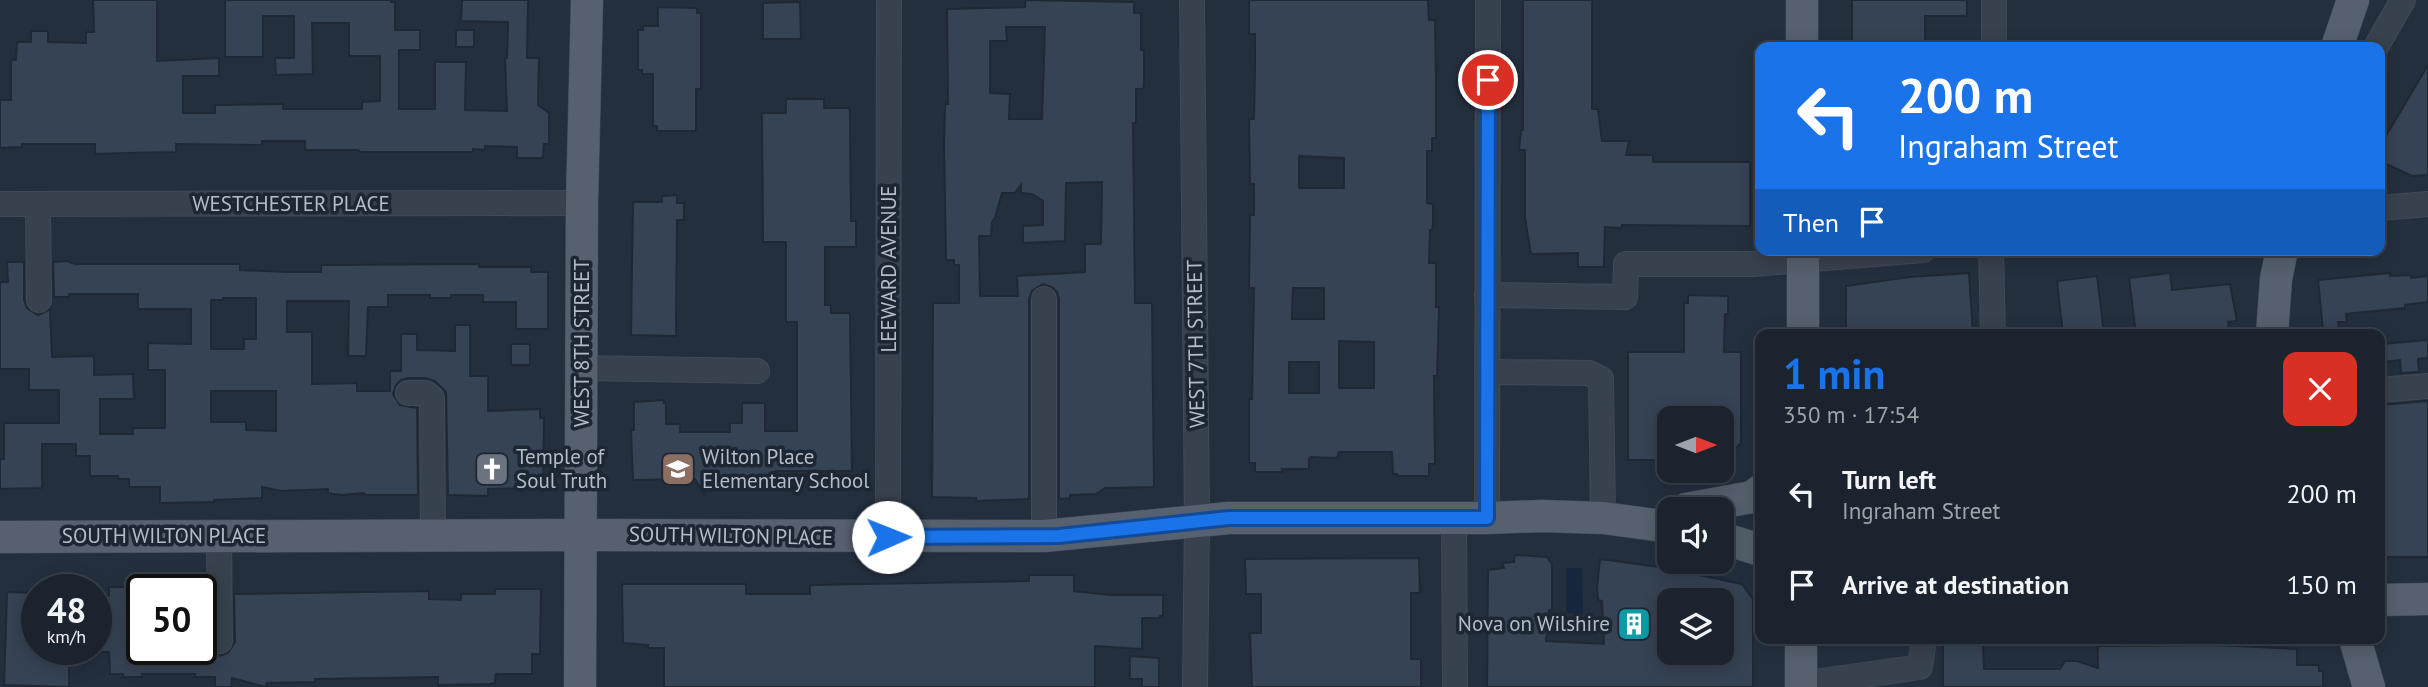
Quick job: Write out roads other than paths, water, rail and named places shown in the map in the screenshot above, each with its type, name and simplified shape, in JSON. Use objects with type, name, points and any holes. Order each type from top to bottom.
[{"type":"main road","name":"WEST 8TH STREET","points":[[580,687],[582,203],[587,0]]},
{"type":"main road","points":[[1802,0],[1802,42]]},
{"type":"main road","points":[[2339,42],[2353,0]]},
{"type":"main road","points":[[1803,256],[1803,329]]},
{"type":"main road","points":[[2272,329],[2281,256]]},
{"type":"main road","points":[[1734,500],[1755,495]]},
{"type":"main road","name":"SOUTH WILTON PLACE","points":[[0,537],[1044,536],[1229,518],[1542,516],[1657,521]]},
{"type":"main road","points":[[1734,542],[1755,548]]},
{"type":"main road","points":[[2385,600],[2428,599]]},
{"type":"main road","points":[[1801,669],[1820,644]]},
{"type":"main road","points":[[2357,644],[2370,687]]},
{"type":"street","name":"LEEWARD AVENUE","points":[[888,537],[889,0]]},
{"type":"street","name":"WEST 7TH STREET","points":[[1192,0],[1197,521],[1195,687]]},
{"type":"street","points":[[1487,518],[1488,0]]},
{"type":"street","points":[[1994,0],[1994,42]]},
{"type":"street","points":[[2379,42],[2403,0]]},
{"type":"street","name":"WESTCHESTER PLACE","points":[[0,204],[582,203]]},
{"type":"street","points":[[38,204],[39,300]]},
{"type":"street","points":[[2385,208],[2428,204]]},
{"type":"street","points":[[1487,295],[1625,297],[1626,264],[1753,264],[1803,256]]},
{"type":"street","points":[[1991,256],[1993,329]]},
{"type":"street","points":[[1044,299],[1044,536]]},
{"type":"street","points":[[582,368],[757,371]]},
{"type":"street","points":[[1487,372],[1589,373],[1601,379],[1603,518]]},
{"type":"street","points":[[2385,390],[2428,386]]},
{"type":"street","points":[[408,393],[426,393],[432,398],[432,535]]},
{"type":"street","points":[[1454,518],[1455,687]]},
{"type":"street","points":[[219,536],[220,642]]},
{"type":"street","points":[[1801,669],[1920,667],[1923,644]]},
{"type":"water","points":[[1566,568],[1582,568],[1583,614],[1566,613]]},
{"type":"place","name":"Temple of Soul Truth","points":[[492,469]]},
{"type":"place","name":"Wilton Place Elementary School","points":[[678,469]]},
{"type":"place","name":"Nova on Wilshire","points":[[1634,624]]}]
